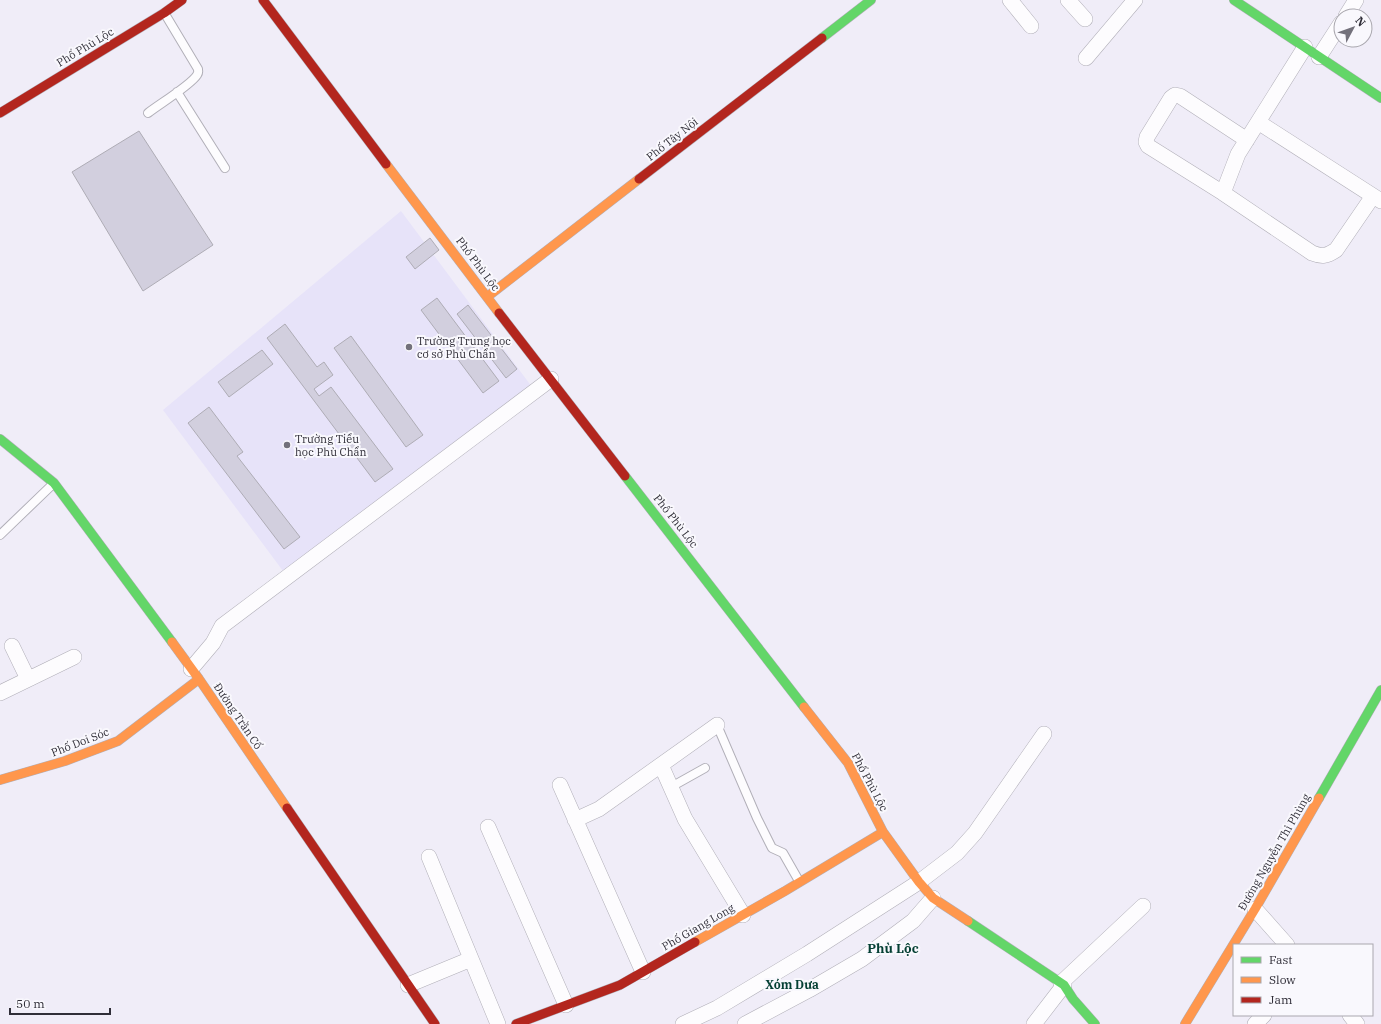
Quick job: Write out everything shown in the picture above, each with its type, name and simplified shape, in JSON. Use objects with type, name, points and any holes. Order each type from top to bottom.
[{"type":"street","name":"Phố Phù Lộc","points":[[0,113],[164,13],[182,0]]},
{"type":"street","name":"Phố Phù Lộc","points":[[263,0],[487,297],[552,379],[843,757],[851,769],[883,832],[919,882],[933,898],[1062,984],[1095,1024]]},
{"type":"street","name":"Phố Tây Nội","points":[[487,297],[871,0]]},
{"type":"street","points":[[1010,0],[1031,26]]},
{"type":"street","points":[[1068,0],[1085,19]]},
{"type":"street","points":[[1086,58],[1135,0]]},
{"type":"street","points":[[1234,0],[1381,98]]},
{"type":"street","points":[[1319,57],[1333,35]]},
{"type":"street","points":[[1223,193],[1238,154],[1305,47]]},
{"type":"street","points":[[1247,140],[1180,96],[1175,95],[1170,98],[1147,137],[1146,142],[1148,146],[1223,193],[1312,254],[1320,256],[1329,255],[1336,250],[1377,199],[1258,122]]},
{"type":"street","points":[[195,674],[222,626],[552,379]]},
{"type":"street","name":"Đường Trần Cố","points":[[0,439],[54,483],[195,674],[435,1024]]},
{"type":"street","points":[[12,646],[28,679]]},
{"type":"street","points":[[0,693],[74,657]]},
{"type":"street","name":"Phố Doi Sóc","points":[[0,780],[65,762],[118,740],[195,674]]},
{"type":"street","name":"Đường Nguyễn Thì Phùng","points":[[1234,944],[1381,690]]},
{"type":"street","points":[[576,820],[599,810],[717,725]]},
{"type":"street","points":[[683,1024],[716,1008],[801,957],[919,882],[957,853],[975,833],[1044,734]]},
{"type":"street","points":[[661,766],[685,819],[743,915]]},
{"type":"street","points":[[560,786],[643,972]]},
{"type":"street","points":[[488,827],[566,1005]]},
{"type":"street","name":"Phố Giang Long","points":[[516,1024],[620,985],[800,882],[883,832]]},
{"type":"street","points":[[429,858],[498,1024]]},
{"type":"street","points":[[745,1024],[862,959],[913,922],[933,898]]},
{"type":"street","points":[[1034,1024],[1062,984],[1143,906]]},
{"type":"street","points":[[1255,909],[1286,944]]},
{"type":"street","name":"Đường Nguyễn Thì Phùng","points":[[1185,1024],[1233,945]]},
{"type":"street","points":[[408,985],[471,959]]},
{"type":"street","points":[[1255,1024],[1263,1016]]},
{"type":"lane","points":[[148,113],[195,77],[198,71],[164,13]]},
{"type":"lane","points":[[177,92],[225,168]]},
{"type":"lane","points":[[0,535],[54,483]]},
{"type":"lane","points":[[717,725],[757,818],[772,848],[783,853],[800,882]]},
{"type":"lane","points":[[671,787],[705,768]]},
{"type":"shaded area","points":[[401,211],[532,387],[283,571],[163,410]]},
{"type":"building","points":[[139,131],[213,245],[143,291],[72,172]]},
{"type":"building","points":[[430,238],[439,250],[415,269],[406,257]]},
{"type":"building","points":[[437,298],[499,381],[483,393],[421,310]]},
{"type":"building","points":[[468,305],[517,369],[506,378],[457,314]]},
{"type":"building","points":[[285,324],[317,367],[324,362],[333,375],[314,389],[319,396],[331,387],[393,469],[375,482],[267,338]]},
{"type":"building","points":[[351,336],[423,435],[406,447],[334,348]]},
{"type":"building","points":[[262,350],[273,364],[229,397],[218,382]]},
{"type":"building","points":[[209,407],[243,452],[237,456],[300,537],[284,549],[188,423]]},
{"type":"traffic: fast","points":[[822,38],[871,0]]},
{"type":"traffic: fast","points":[[1234,0],[1381,98]]},
{"type":"traffic: fast","points":[[0,439],[54,483],[172,642]]},
{"type":"traffic: fast","points":[[625,476],[804,707]]},
{"type":"traffic: fast","points":[[1319,798],[1381,690]]},
{"type":"traffic: fast","points":[[968,921],[1064,985],[1073,999],[1095,1024]]},
{"type":"traffic: slow","points":[[386,164],[499,313]]},
{"type":"traffic: slow","points":[[487,297],[639,179]]},
{"type":"traffic: slow","points":[[172,642],[287,808]]},
{"type":"traffic: slow","points":[[0,780],[65,761],[118,741],[199,679]]},
{"type":"traffic: slow","points":[[804,707],[848,763],[883,832],[919,882],[933,898],[968,921]]},
{"type":"traffic: slow","points":[[1234,944],[1319,798]]},
{"type":"traffic: slow","points":[[695,942],[785,891],[883,832]]},
{"type":"traffic: slow","points":[[1185,1024],[1233,945]]},
{"type":"traffic: jam","points":[[0,113],[164,13],[182,0]]},
{"type":"traffic: jam","points":[[263,0],[386,164]]},
{"type":"traffic: jam","points":[[639,179],[822,38]]},
{"type":"traffic: jam","points":[[499,313],[625,476]]},
{"type":"traffic: jam","points":[[287,808],[435,1024]]},
{"type":"traffic: jam","points":[[516,1024],[620,985],[695,942]]},
{"type":"place","name":"Trường Trung học cơ sở Phù Chẩn","points":[[409,347]]},
{"type":"place","name":"Trường Tiểu học Phù Chẩn","points":[[287,445]]},
{"type":"district","name":"Phù Lộc","points":[[893,948]]},
{"type":"district","name":"Xóm Dưa","points":[[792,985]]}]
